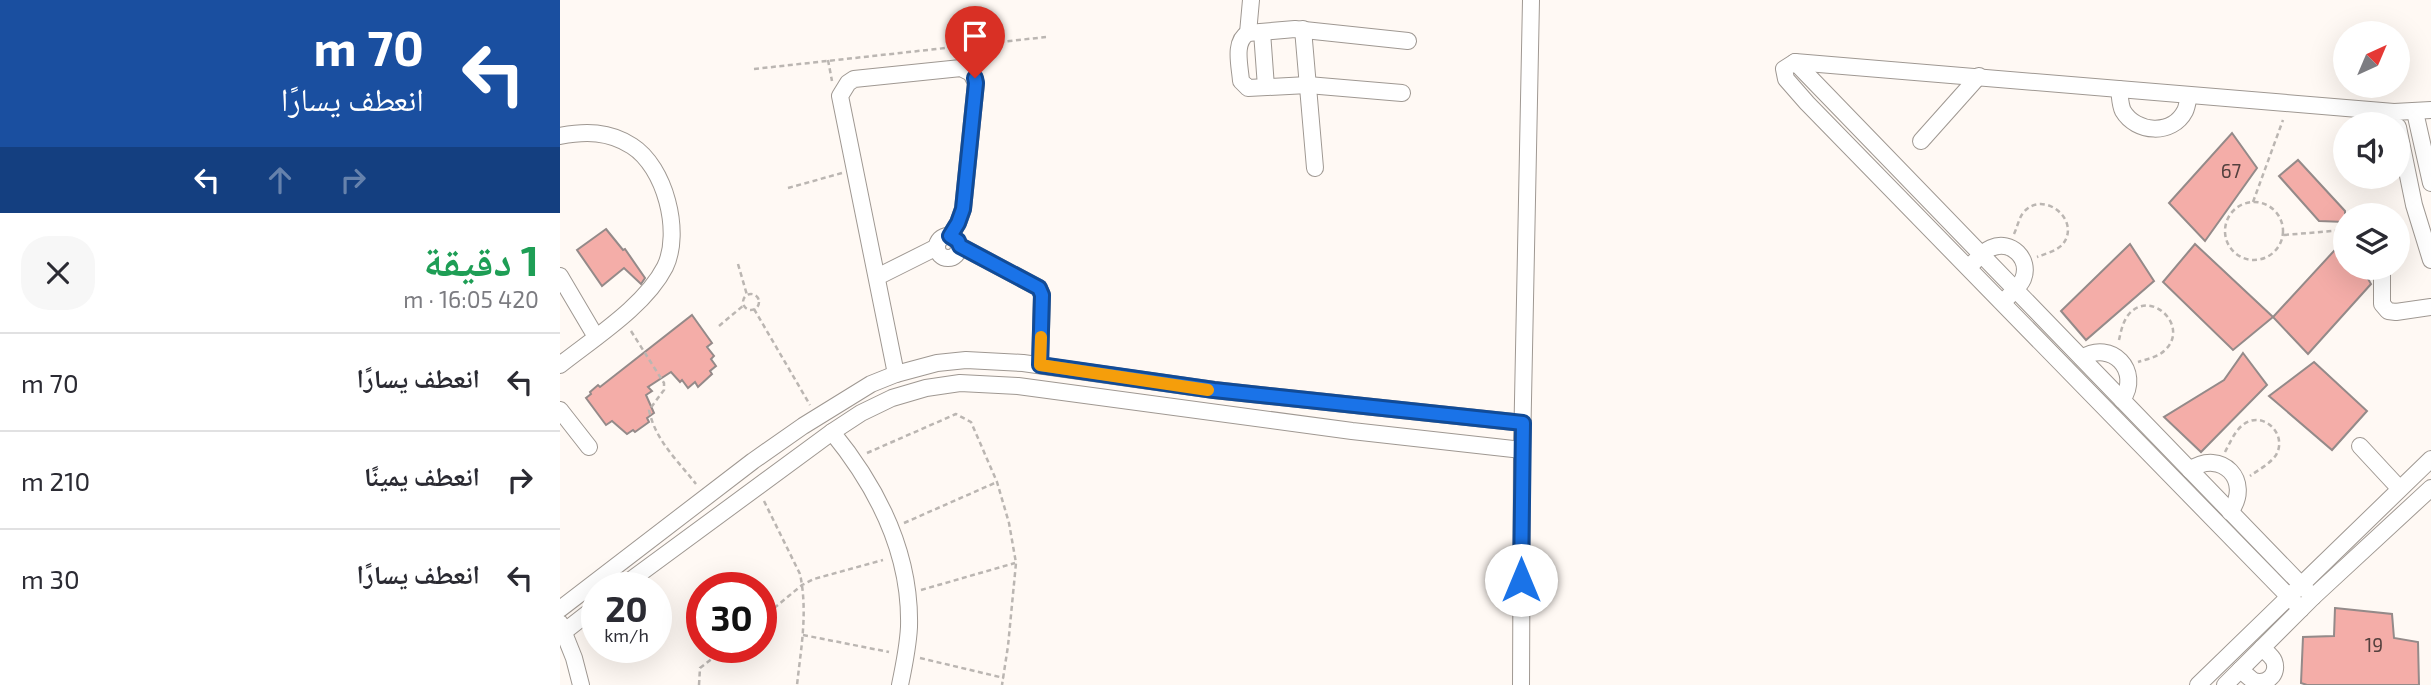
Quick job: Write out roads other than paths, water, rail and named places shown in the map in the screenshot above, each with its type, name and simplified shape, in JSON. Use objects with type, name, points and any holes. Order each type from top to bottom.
[{"type":"street","points":[[1251,0],[1266,88]]},
{"type":"street","points":[[1521,685],[1522,450],[1531,0]]},
{"type":"street","points":[[1303,29],[1315,168]]},
{"type":"street","points":[[1402,93],[1308,85],[1248,88],[1241,82],[1239,45],[1242,37],[1255,33],[1303,29],[1408,41]]},
{"type":"street","points":[[1795,62],[2230,512],[2294,590],[2301,609]]},
{"type":"street","points":[[2313,597],[2294,590],[2001,303],[1786,79],[1784,69],[1795,62],[1979,76],[2288,103],[2342,112]]},
{"type":"street","points":[[896,374],[840,96],[854,79],[961,68],[966,70],[976,83],[963,209],[955,241]]},
{"type":"street","points":[[1921,141],[1979,76]]},
{"type":"street","points":[[2119,89],[2122,109],[2134,124],[2152,130],[2171,126],[2184,113],[2189,95]]},
{"type":"street","points":[[2423,111],[2431,183]]},
{"type":"street","points":[[560,136],[589,132],[609,135],[634,146],[655,171],[668,202],[673,235],[666,266],[648,291],[622,316],[560,365]]},
{"type":"street","points":[[2410,186],[2431,260]]},
{"type":"street","points":[[877,277],[937,247],[941,238],[955,241],[1039,288],[1042,295],[1040,365]]},
{"type":"street","points":[[1967,268],[1994,247],[2009,247],[2015,250],[2024,263],[2024,278],[2001,303]]},
{"type":"street","points":[[560,276],[596,337]]},
{"type":"street","points":[[2382,280],[2382,304],[2388,311],[2431,307]]},
{"type":"street","points":[[2082,358],[2101,351],[2120,361],[2129,380],[2122,400]]},
{"type":"street","points":[[614,572],[707,497],[817,417],[871,384],[896,374],[947,362],[1001,361],[1040,365],[1214,390],[1523,423]]},
{"type":"street","points":[[1000,385],[1001,361]]},
{"type":"street","points":[[641,572],[757,485],[861,413],[892,398],[926,388],[960,383],[1000,385],[1352,431],[1522,450]]},
{"type":"street","points":[[560,410],[589,447]]},
{"type":"street","points":[[832,432],[854,459],[873,490],[900,556],[909,626],[900,685]]},
{"type":"street","points":[[2360,446],[2399,488]]},
{"type":"street","points":[[2198,685],[2431,459]]},
{"type":"street","points":[[2190,470],[2203,463],[2218,464],[2231,471],[2238,484],[2238,499],[2230,512]]},
{"type":"street","points":[[2225,685],[2313,597],[2431,488]]},
{"type":"street","points":[[560,609],[581,596]]},
{"type":"street","points":[[580,685],[562,630],[581,617]]},
{"type":"street","points":[[2241,670],[2253,681],[2263,682],[2272,678],[2276,668],[2273,659],[2262,648]]}]
